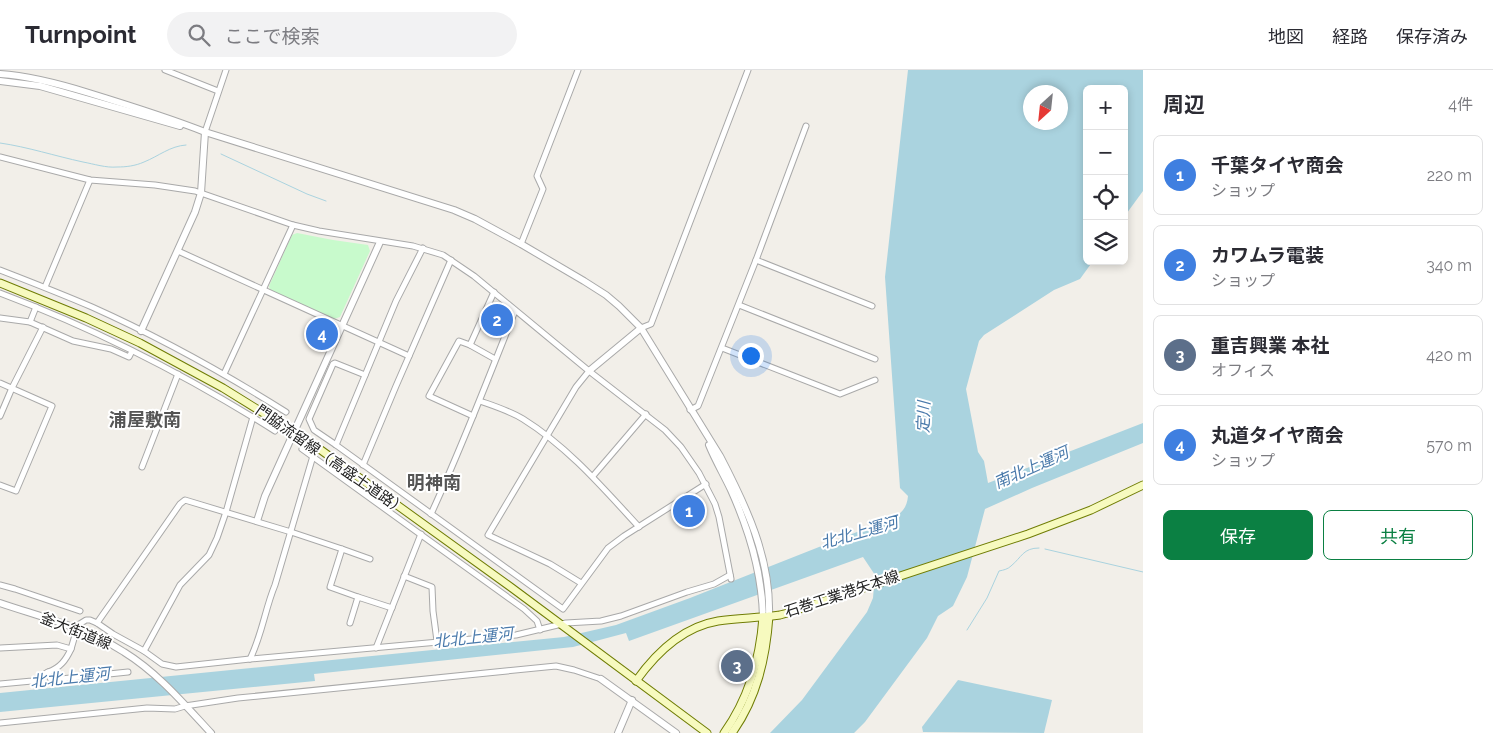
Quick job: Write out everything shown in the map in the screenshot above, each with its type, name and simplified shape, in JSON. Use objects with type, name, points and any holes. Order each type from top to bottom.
[{"type":"main road","name":"門脇流留線（高盛土道路）","points":[[0,283],[86,318],[140,343],[223,388],[295,432],[361,478],[636,681]]},
{"type":"main road","name":"石巻工業港矢本線","points":[[636,681],[657,655],[669,644],[703,625],[717,621],[781,614],[868,587],[1028,534],[1091,510],[1143,485]]},
{"type":"main road","points":[[724,733],[736,714],[750,685],[756,667],[766,616]]},
{"type":"main road","points":[[732,733],[742,717],[763,665],[767,645],[766,616]]},
{"type":"main road","points":[[636,681],[707,733]]},
{"type":"street","points":[[165,70],[218,91]]},
{"type":"street","points":[[141,331],[195,212],[201,193],[205,132],[226,70]]},
{"type":"street","points":[[521,244],[543,189],[537,176],[578,70]]},
{"type":"street","points":[[582,583],[550,564],[488,535],[576,387],[589,371],[640,328],[651,324],[748,70]]},
{"type":"street","points":[[0,74],[51,82],[454,210],[521,244],[606,295],[640,328],[720,456],[758,538],[765,564],[766,616]]},
{"type":"street","points":[[0,81],[40,86],[162,122],[205,132]]},
{"type":"street","points":[[690,410],[698,406],[722,348],[806,126]]},
{"type":"street","points":[[0,157],[90,180],[155,184],[201,193],[294,225],[380,242],[423,248],[451,260],[494,292],[589,371],[646,414],[681,447],[706,484],[719,518],[731,577],[621,616],[601,621],[567,622],[516,635],[176,667],[162,664],[144,651],[90,620],[83,621],[78,624],[71,649],[59,667],[32,681],[0,684]]},
{"type":"street","points":[[45,287],[90,180]]},
{"type":"street","points":[[224,374],[294,225]]},
{"type":"street","points":[[257,521],[265,496],[380,242]]},
{"type":"street","points":[[336,445],[396,301],[423,248]]},
{"type":"street","points":[[178,251],[409,356]]},
{"type":"street","points":[[363,465],[451,260]]},
{"type":"street","points":[[756,260],[872,306]]},
{"type":"street","points":[[0,270],[45,287],[141,331],[224,374],[286,412]]},
{"type":"street","points":[[470,345],[494,292]]},
{"type":"street","points":[[0,293],[36,306],[178,374],[275,431]]},
{"type":"street","points":[[738,305],[875,359]]},
{"type":"street","points":[[30,322],[36,306]]},
{"type":"street","points":[[431,514],[480,401],[495,358],[515,311]]},
{"type":"street","points":[[0,318],[30,322],[73,341],[111,349],[129,357],[132,351]]},
{"type":"street","points":[[0,413],[42,327]]},
{"type":"street","points":[[473,416],[429,396],[459,341],[495,358]]},
{"type":"street","points":[[722,348],[840,394],[875,380]]},
{"type":"street","points":[[365,375],[336,363],[333,364],[309,419],[314,430],[562,610],[608,548],[706,484]]},
{"type":"street","points":[[142,467],[178,374]]},
{"type":"street","points":[[0,383],[52,406],[16,492],[0,485]]},
{"type":"street","points":[[480,401],[522,418],[547,436],[593,476],[639,527]]},
{"type":"street","points":[[593,476],[646,414]]},
{"type":"street","points":[[144,651],[180,585],[209,554],[217,538],[253,417]]},
{"type":"street","points":[[704,432],[742,515],[752,544],[765,597]]},
{"type":"street","points":[[302,449],[534,617],[540,630]]},
{"type":"street","points":[[250,659],[256,647],[268,601],[275,585],[313,456]]},
{"type":"street","points":[[97,624],[180,504],[185,500],[257,521],[370,559]]},
{"type":"street","points":[[376,648],[420,534]]},
{"type":"street","points":[[342,549],[330,587],[392,608]]},
{"type":"street","points":[[404,576],[432,587],[437,641]]},
{"type":"street","points":[[0,585],[80,611]]},
{"type":"street","points":[[350,623],[358,598]]},
{"type":"street","name":"釜大街道線","points":[[0,603],[76,629],[125,652],[152,673],[210,733]]},
{"type":"street","points":[[0,648],[57,645],[71,649]]},
{"type":"street","points":[[0,723],[147,708],[175,709],[183,703],[556,666],[590,674],[601,679],[676,733]]},
{"type":"street","points":[[48,672],[51,680],[128,672]]},
{"type":"street","points":[[618,733],[632,700]]},
{"type":"green space","points":[[297,233],[368,245],[370,251],[340,317],[334,319],[270,290],[269,286],[292,235]]},
{"type":"water","points":[[908,70],[1143,70],[1143,191],[1128,212],[1128,85],[1083,85],[1083,265],[1090,265],[1080,279],[1054,290],[984,335],[979,341],[966,389],[978,452],[984,461],[988,483],[1143,423],[1143,443],[985,509],[967,577],[953,606],[938,616],[927,638],[865,722],[854,733],[770,733],[802,700],[867,612],[873,598],[875,575],[863,557],[629,641],[626,633],[573,647],[314,674],[315,681],[0,712],[0,693],[564,637],[616,625],[690,598],[895,517],[901,513],[907,503],[908,496],[900,488],[885,277]]},
{"type":"water","points":[[958,680],[1052,700],[1044,733],[923,732],[922,727]]},
{"type":"waterway","points":[[0,143],[96,165],[113,167],[137,164],[170,149],[186,145]]},
{"type":"waterway","points":[[221,154],[326,201]]},
{"type":"waterway","points":[[967,630],[987,598],[999,571],[1010,567],[1026,551],[1039,548]]},
{"type":"waterway","points":[[1045,549],[1143,572]]},
{"type":"place","name":"カワムラ電装","points":[[497,320]]},
{"type":"place","name":"丸道タイヤ商会","points":[[322,334]]},
{"type":"place","name":"千葉タイヤ商会","points":[[689,511]]},
{"type":"place","name":"重吉興業 本社","points":[[737,666]]},
{"type":"district","name":"浦屋敷南","points":[[145,420]]},
{"type":"district","name":"明神南","points":[[434,483]]},
{"type":"water label","name":"定川","points":[[923,417]]},
{"type":"water label","name":"南北上運河","points":[[1031,467]]},
{"type":"water label","name":"北北上運河","points":[[859,532]]},
{"type":"water label","name":"北北上運河","points":[[473,637]]},
{"type":"water label","name":"北北上運河","points":[[70,677]]}]
